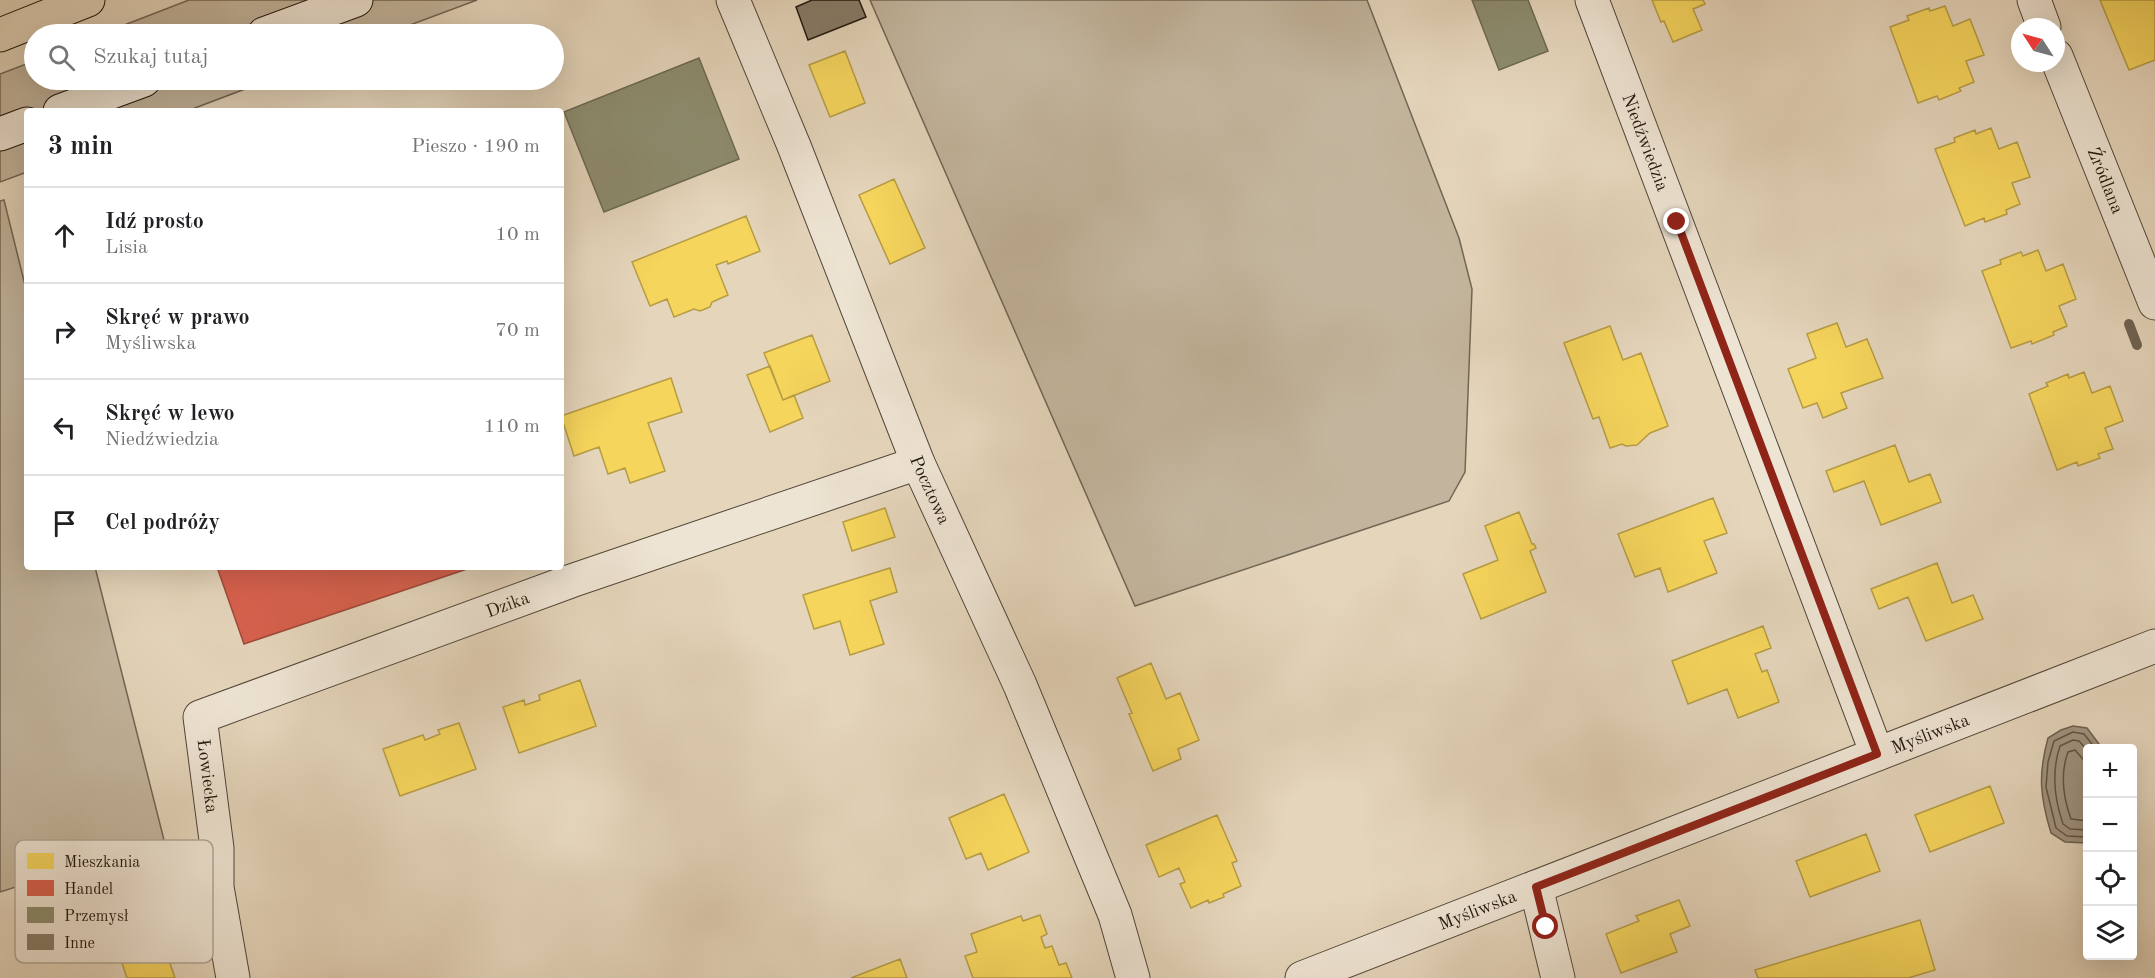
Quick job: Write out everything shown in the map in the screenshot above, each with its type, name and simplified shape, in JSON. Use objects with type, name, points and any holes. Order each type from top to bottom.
[{"type":"highway","points":[[28,24],[88,0]]},
{"type":"highway","points":[[0,35],[24,25]]},
{"type":"street","points":[[291,24],[356,0]]},
{"type":"street","name":"Pocztowa","points":[[733,0],[794,146],[918,464],[1020,685],[1115,915],[1133,978]]},
{"type":"street","name":"Niedźwiedzia","points":[[1592,0],[1877,754]]},
{"type":"street","points":[[2034,0],[2041,18]]},
{"type":"street","name":"Źródlana","points":[[2062,72],[2155,303]]},
{"type":"street","points":[[68,108],[117,90]]},
{"type":"street","points":[[0,134],[24,125]]},
{"type":"street","name":"Dzika","points":[[200,717],[571,581],[918,464]]},
{"type":"street","name":"Myśliwska","points":[[1302,978],[2155,646]]},
{"type":"street","name":"Łowiecka","points":[[200,717],[217,848],[217,887],[233,978]]},
{"type":"street","points":[[1536,887],[1558,978]]},
{"type":"shaded area","points":[[189,0],[477,0],[413,24],[127,24]]},
{"type":"shaded area","points":[[870,0],[1367,0],[1459,238],[1472,289],[1465,472],[1449,501],[1135,606]]},
{"type":"shaded area","points":[[24,65],[24,90],[243,90],[195,108],[24,108],[24,173],[0,182],[0,74]]},
{"type":"shaded area","points":[[4,200],[24,281],[24,570],[96,570],[164,840],[15,840],[15,887],[0,892],[0,201]]},
{"type":"water","points":[[2073,726],[2087,728],[2099,744],[2083,744],[2083,843],[2065,842],[2051,833],[2044,808],[2042,774],[2048,738]]},
{"type":"building: Mieszkania","points":[[1652,0],[1703,0],[1705,4],[1693,9],[1702,30],[1673,42]]},
{"type":"building: Mieszkania","points":[[2100,0],[2155,0],[2155,60],[2129,70]]},
{"type":"building: Mieszkania","points":[[1945,6],[1953,26],[1970,19],[1984,55],[1966,61],[1974,82],[1959,88],[1961,91],[1939,100],[1937,96],[1918,103],[1890,27],[1909,20],[1907,16],[1929,8],[1930,11]]},
{"type":"building: Mieszkania","points":[[845,51],[865,103],[830,117],[809,65]]},
{"type":"building: Mieszkania","points":[[1991,128],[1999,149],[2017,142],[2030,177],[2012,183],[2020,204],[2006,210],[2007,214],[1985,222],[1984,218],[1965,226],[1935,149],[1955,142],[1954,138],[1975,130],[1976,134]]},
{"type":"building: Mieszkania","points":[[894,179],[925,248],[890,264],[859,195]]},
{"type":"building: Mieszkania","points":[[746,216],[760,251],[728,264],[727,261],[716,265],[728,295],[712,302],[710,307],[700,311],[694,309],[674,317],[667,299],[650,306],[632,262]]},
{"type":"building: Mieszkania","points":[[2038,250],[2046,271],[2063,264],[2076,299],[2059,306],[2067,326],[2053,332],[2054,335],[2032,344],[2031,341],[2011,348],[1982,271],[2001,264],[2000,260],[2021,252],[2023,256]]},
{"type":"building: Mieszkania","points":[[1837,323],[1846,347],[1867,339],[1883,378],[1841,393],[1847,408],[1823,418],[1817,403],[1803,408],[1788,369],[1816,358],[1807,334]]},
{"type":"building: Mieszkania","points":[[1610,326],[1623,360],[1641,353],[1668,426],[1650,433],[1637,445],[1622,444],[1610,448],[1599,417],[1593,419],[1564,343]]},
{"type":"building: Mieszkania","points":[[812,335],[830,381],[783,400],[764,353]]},
{"type":"building: Mieszkania","points":[[770,366],[783,400],[794,395],[803,418],[770,432],[747,375]]},
{"type":"building: Mieszkania","points":[[2084,372],[2092,393],[2110,386],[2123,421],[2105,428],[2113,449],[2098,454],[2100,458],[2078,466],[2077,462],[2057,470],[2029,394],[2048,386],[2046,383],[2068,374],[2069,378]]},
{"type":"building: Mieszkania","points":[[671,378],[682,412],[648,423],[665,471],[630,483],[625,468],[608,474],[599,447],[574,456],[564,425],[564,415]]},
{"type":"building: Mieszkania","points":[[1895,445],[1909,482],[1930,474],[1941,502],[1881,525],[1864,481],[1834,492],[1826,471]]},
{"type":"building: Mieszkania","points":[[1713,498],[1727,533],[1704,541],[1717,573],[1668,592],[1660,568],[1635,577],[1618,534]]},
{"type":"building: Mieszkania","points":[[885,508],[895,537],[852,551],[843,522]]},
{"type":"building: Mieszkania","points":[[1519,512],[1532,544],[1536,548],[1530,551],[1546,592],[1481,619],[1463,574],[1498,560],[1485,526]]},
{"type":"building: Mieszkania","points":[[1937,563],[1952,603],[1973,595],[1983,619],[1926,641],[1908,597],[1879,609],[1871,589]]},
{"type":"building: Mieszkania","points":[[890,568],[897,592],[870,601],[884,644],[850,655],[840,621],[814,629],[803,595]]},
{"type":"building: Mieszkania","points":[[1763,626],[1771,648],[1755,654],[1762,672],[1767,670],[1779,702],[1738,718],[1727,689],[1688,704],[1672,661]]},
{"type":"building: Mieszkania","points":[[1151,663],[1166,699],[1180,693],[1199,740],[1178,749],[1181,759],[1153,771],[1129,714],[1132,713],[1117,678]]},
{"type":"building: Mieszkania","points":[[580,680],[596,726],[519,753],[503,707],[524,700],[525,705],[540,700],[539,695]]},
{"type":"building: Mieszkania","points":[[459,723],[476,769],[400,796],[383,749],[423,735],[425,740],[440,734],[438,730]]},
{"type":"building: Mieszkania","points":[[1990,786],[2004,823],[1930,852],[1915,815]]},
{"type":"building: Mieszkania","points":[[1004,794],[1029,852],[988,870],[981,853],[966,859],[949,818]]},
{"type":"building: Mieszkania","points":[[1217,815],[1237,861],[1232,863],[1241,886],[1223,894],[1224,897],[1209,903],[1208,900],[1191,908],[1180,884],[1185,882],[1179,868],[1159,877],[1146,845]]},
{"type":"building: Mieszkania","points":[[1866,834],[1880,871],[1810,897],[1796,861]]},
{"type":"building: Mieszkania","points":[[1679,900],[1690,926],[1670,934],[1677,952],[1621,973],[1606,934],[1639,921],[1636,916]]},
{"type":"building: Mieszkania","points":[[1040,915],[1047,934],[1041,937],[1045,948],[1052,946],[1059,965],[1066,963],[1072,978],[973,978],[965,956],[977,952],[971,934],[1021,916],[1023,921]]},
{"type":"building: Mieszkania","points":[[1920,920],[1935,970],[1908,978],[1758,978],[1755,970]]},
{"type":"building: Mieszkania","points":[[900,959],[907,978],[851,978]]},
{"type":"building: Mieszkania","points":[[122,963],[170,963],[175,978],[127,978]]},
{"type":"building: Handel","points":[[218,570],[464,570],[244,644]]},
{"type":"building: Przemysł","points":[[1472,0],[1528,0],[1548,51],[1499,70]]},
{"type":"building: Przemysł","points":[[699,58],[739,159],[604,212],[564,112]]},
{"type":"building: Inne","points":[[812,0],[859,0],[866,17],[808,40],[796,7]]},
{"type":"waterway","points":[[2129,324],[2137,345]]},
{"type":"route","points":[[1546,927],[1536,887],[1877,754],[1677,222]]}]
